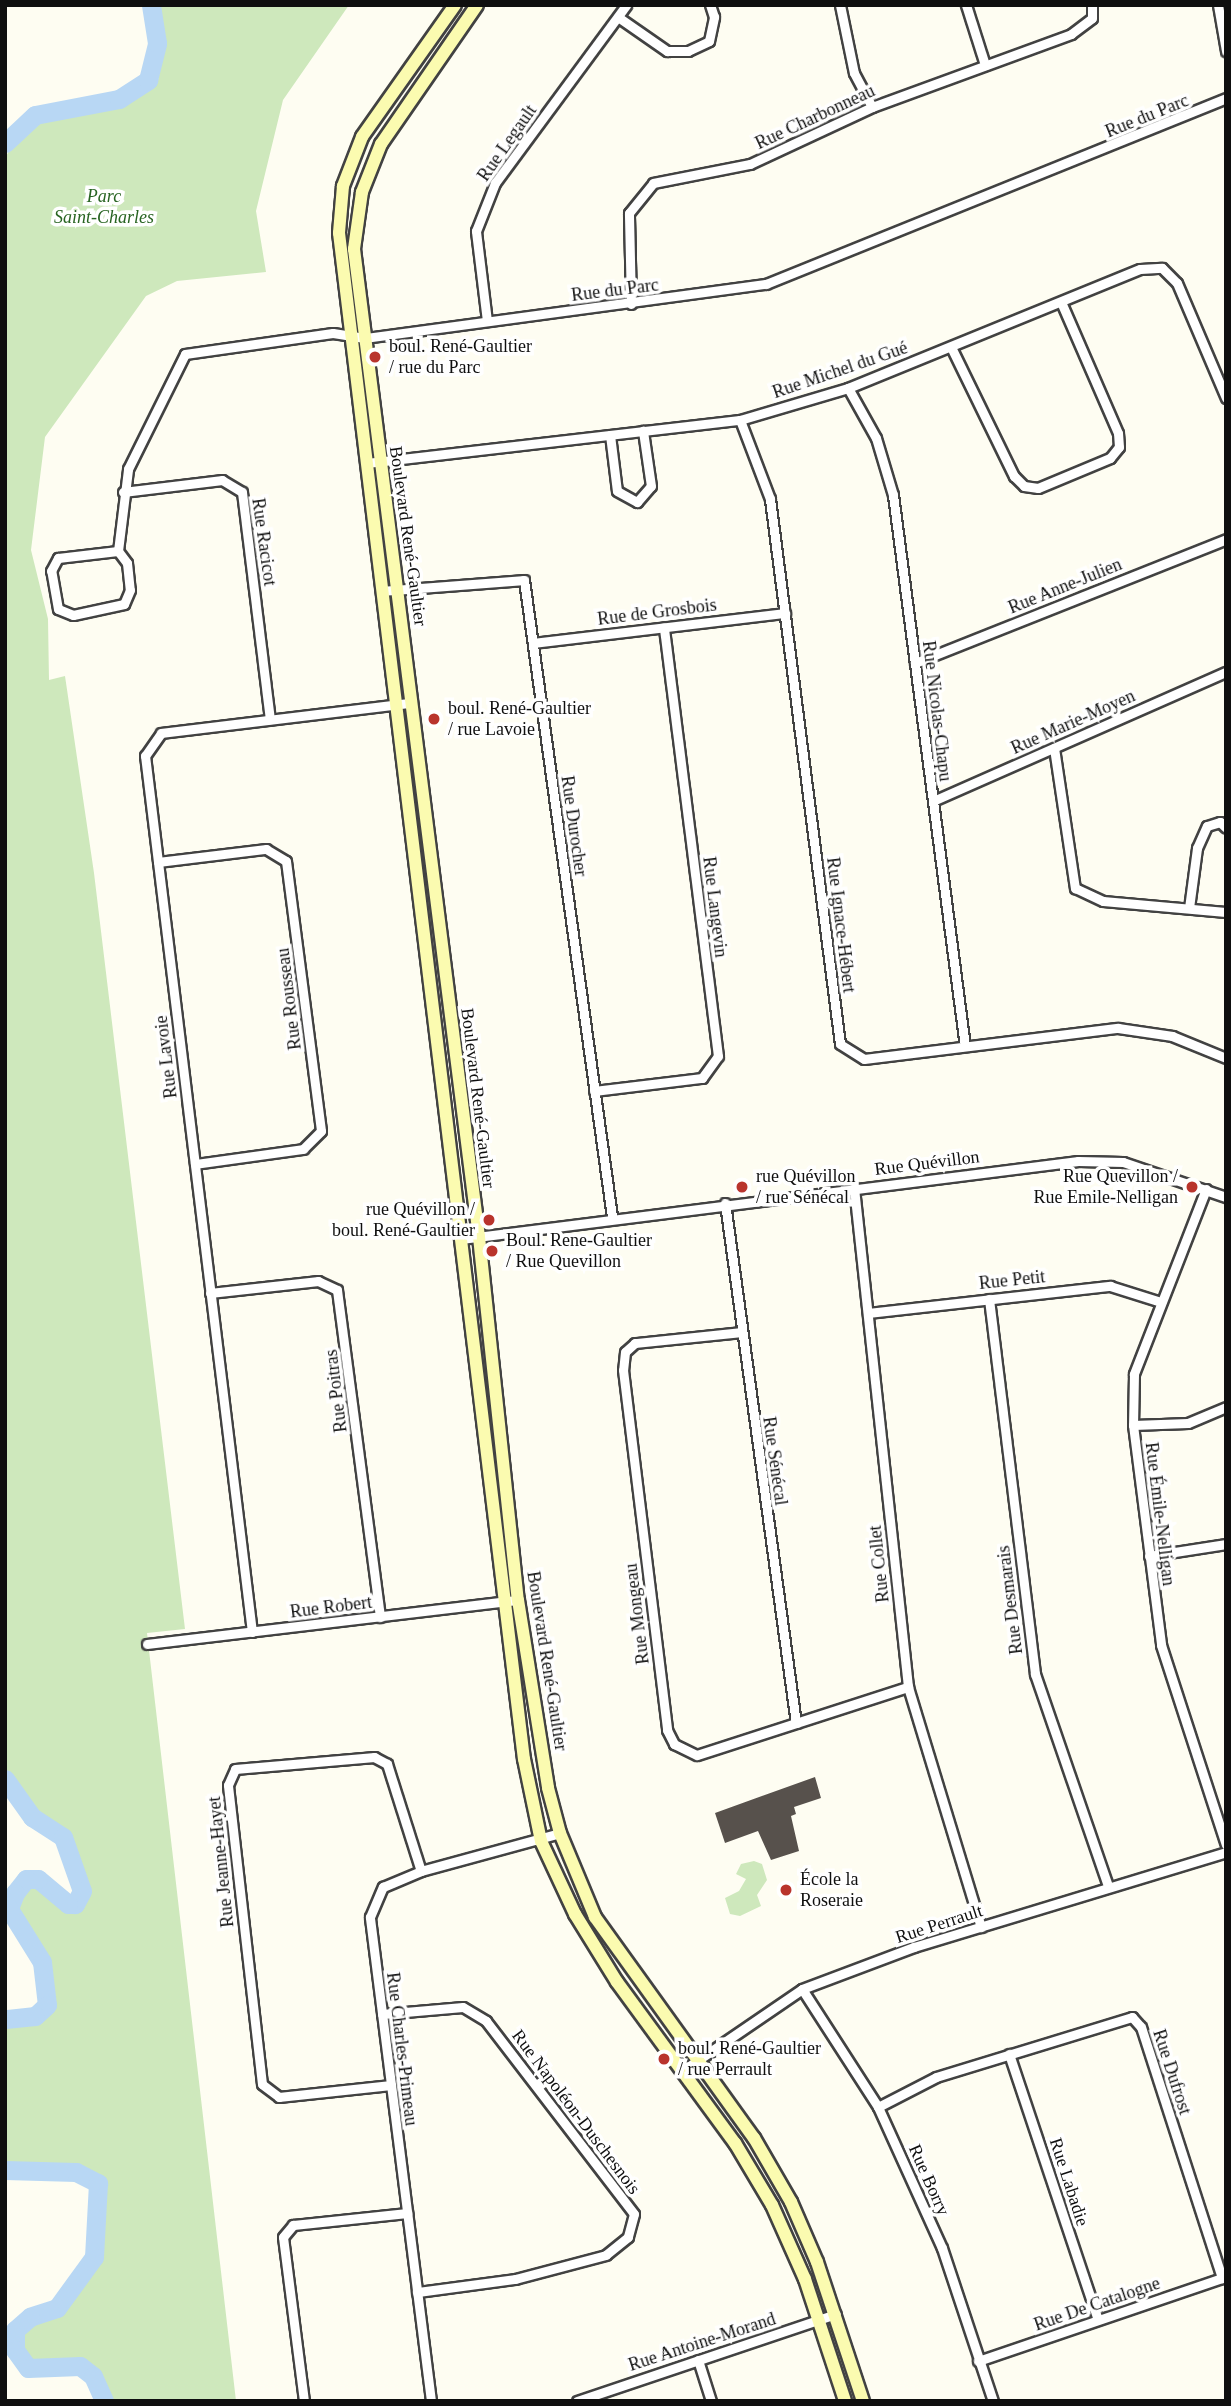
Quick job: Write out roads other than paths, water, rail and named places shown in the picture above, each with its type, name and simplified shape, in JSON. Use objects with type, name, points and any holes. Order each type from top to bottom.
[{"type":"street","name":"Boulevard René-Gaultier","points":[[359,337],[339,233],[351,161],[455,5]]},
{"type":"street","name":"Boulevard René-Gaultier","points":[[477,5],[369,168],[354,249],[359,337],[373,462],[382,591],[524,1759],[541,1841],[581,1924],[772,2205],[819,2320],[845,2401]]},
{"type":"street","name":"Rue Legault","points":[[487,321],[476,231],[495,183],[626,5]]},
{"type":"street","points":[[618,17],[667,51],[688,51],[709,41],[714,17],[709,5]]},
{"type":"street","points":[[840,5],[854,73],[872,107]]},
{"type":"street","points":[[966,5],[985,65]]},
{"type":"street","name":"Rue Charbonneau","points":[[631,304],[629,213],[653,183],[750,164],[872,107],[1071,34],[1092,18],[1092,5]]},
{"type":"street","points":[[1218,5],[1226,51]]},
{"type":"street","name":"Rue du Parc","points":[[118,551],[123,492],[132,458],[185,354],[320,335],[359,337],[631,304],[766,284],[1226,98]]},
{"type":"street","name":"Rue Michel du Gué","points":[[373,462],[740,420],[848,388],[1140,269],[1162,268],[1189,306],[1226,398]]},
{"type":"street","points":[[951,347],[1014,476],[1024,486],[1038,488],[1110,458],[1119,447],[1118,433],[1061,302]]},
{"type":"street","name":"Rue Nicolas-Chapu","points":[[848,388],[876,439],[893,495],[965,1046]]},
{"type":"street","name":"Rue Ignace-Hébert","points":[[740,420],[770,499],[840,1044],[864,1059],[1118,1028],[1172,1035],[1226,1058]]},
{"type":"street","points":[[610,435],[617,491],[637,502],[651,486],[643,431]]},
{"type":"street","name":"Boulevard René-Gaultier","points":[[373,462],[399,589],[410,703],[479,1237],[519,1600],[560,1833],[595,1917],[754,2138],[791,2202],[836,2315],[863,2401]]},
{"type":"street","name":"Rue Racicot","points":[[123,492],[222,480],[242,492],[270,719]]},
{"type":"street","name":"Rue Anne-Julien","points":[[915,663],[1226,539]]},
{"type":"street","points":[[118,551],[127,563],[130,590],[124,604],[73,615],[58,609],[51,570],[58,558],[118,551]]},
{"type":"street","name":"Rue Durocher","points":[[382,591],[524,580],[612,1217]]},
{"type":"street","name":"Rue de Grosbois","points":[[533,643],[785,613]]},
{"type":"street","name":"Rue Langevin","points":[[594,1091],[702,1078],[718,1056],[664,626]]},
{"type":"street","name":"Rue Marie-Moyen","points":[[933,801],[1226,672]]},
{"type":"street","name":"Rue Lavoie","points":[[252,1632],[145,756],[152,739],[161,733],[410,703]]},
{"type":"street","points":[[1054,748],[1075,888],[1103,901],[1226,912]]},
{"type":"street","points":[[1189,908],[1197,848],[1207,826],[1220,822],[1226,828]]},
{"type":"street","name":"Rue Rousseau","points":[[158,862],[267,849],[286,861],[319,1118],[318,1138],[303,1149],[195,1164]]},
{"type":"street","name":"Rue Quévillon","points":[[461,1239],[612,1217],[1077,1161],[1123,1162],[1226,1197]]},
{"type":"street","name":"Rue Collet","points":[[854,1188],[908,1687],[981,1927]]},
{"type":"street","name":"Rue Émile-Nelligan","points":[[1206,1189],[1158,1301],[1134,1374],[1133,1425],[1161,1645],[1226,1845]]},
{"type":"street","name":"Rue Sénécal","points":[[725,1203],[796,1723]]},
{"type":"street","name":"Rue Poitras","points":[[210,1293],[318,1281],[337,1290],[380,1618]]},
{"type":"street","name":"Rue Petit","points":[[868,1313],[1110,1286],[1158,1301]]},
{"type":"street","name":"Rue Desmarais","points":[[989,1298],[1035,1674],[1108,1886]]},
{"type":"street","name":"Rue Mongeau","points":[[741,1332],[635,1343],[625,1352],[667,1730],[674,1744],[697,1755],[908,1687]]},
{"type":"street","points":[[1133,1425],[1188,1423],[1226,1407]]},
{"type":"street","points":[[1149,1556],[1226,1544]]},
{"type":"street","name":"Rue Robert","points":[[147,1644],[519,1600]]},
{"type":"street","name":"Rue Jeanne-Hayet","points":[[391,2085],[279,2097],[262,2084],[228,1785],[235,1769],[374,1757],[387,1764],[421,1871]]},
{"type":"street","name":"Rue Charles-Primeau","points":[[431,2401],[370,1917],[383,1887],[421,1871],[541,1841],[560,1833]]},
{"type":"street","name":"Rue Perrault","points":[[682,2071],[802,1989],[981,1927],[1226,1852]]},
{"type":"street","name":"Rue Borry","points":[[802,1989],[878,2106],[942,2248],[993,2401]]},
{"type":"street","name":"Rue Napoléon-Duschesnois","points":[[382,2014],[463,2007],[486,2021],[634,2214],[628,2237],[606,2255],[515,2279],[417,2292]]},
{"type":"street","name":"Rue Dufrost","points":[[878,2106],[936,2077],[1132,2017],[1142,2027],[1224,2278]]},
{"type":"street","name":"Rue Labadie","points":[[1009,2054],[1098,2320]]},
{"type":"street","points":[[304,2401],[283,2237],[293,2225],[407,2213]]},
{"type":"street","name":"Rue De Catalogne","points":[[978,2361],[1224,2278]]},
{"type":"street","name":"Rue Antoine-Morand","points":[[578,2401],[836,2315]]},
{"type":"street","points":[[698,2360],[711,2401]]},
{"type":"waterway","points":[[5,143],[35,115],[119,99],[148,80],[157,43],[151,5]]},
{"type":"waterway","points":[[5,1779],[32,1817],[63,1837],[82,1891],[75,1904],[68,1904],[38,1879],[26,1879],[15,1893],[9,1909],[42,1962],[47,2005],[35,2016],[5,2019]]},
{"type":"waterway","points":[[5,2170],[76,2172],[98,2183],[94,2257],[57,2308],[30,2317],[15,2330],[15,2350],[28,2368],[80,2366],[93,2376],[104,2401]]},
{"type":"place","name":"boul. René-Gaultier / rue du Parc","points":[[375,357]]},
{"type":"place","name":"boul. René-Gaultier / rue Lavoie","points":[[434,719]]},
{"type":"place","name":"rue Quévillon / rue Sénécal","points":[[742,1187]]},
{"type":"place","name":"Rue Quevillon / Rue Emile-Nelligan","points":[[1192,1187]]},
{"type":"place","name":"rue Quévillon / boul. René-Gaultier","points":[[489,1220]]},
{"type":"place","name":"Boul. Rene-Gaultier / Rue Quevillon","points":[[492,1251]]},
{"type":"place","name":"École la Roseraie","points":[[786,1890]]},
{"type":"place","name":"boul. René-Gaultier / rue Perrault","points":[[664,2059]]},
{"type":"park label","name":"Parc Saint-Charles","points":[[104,207]]}]
